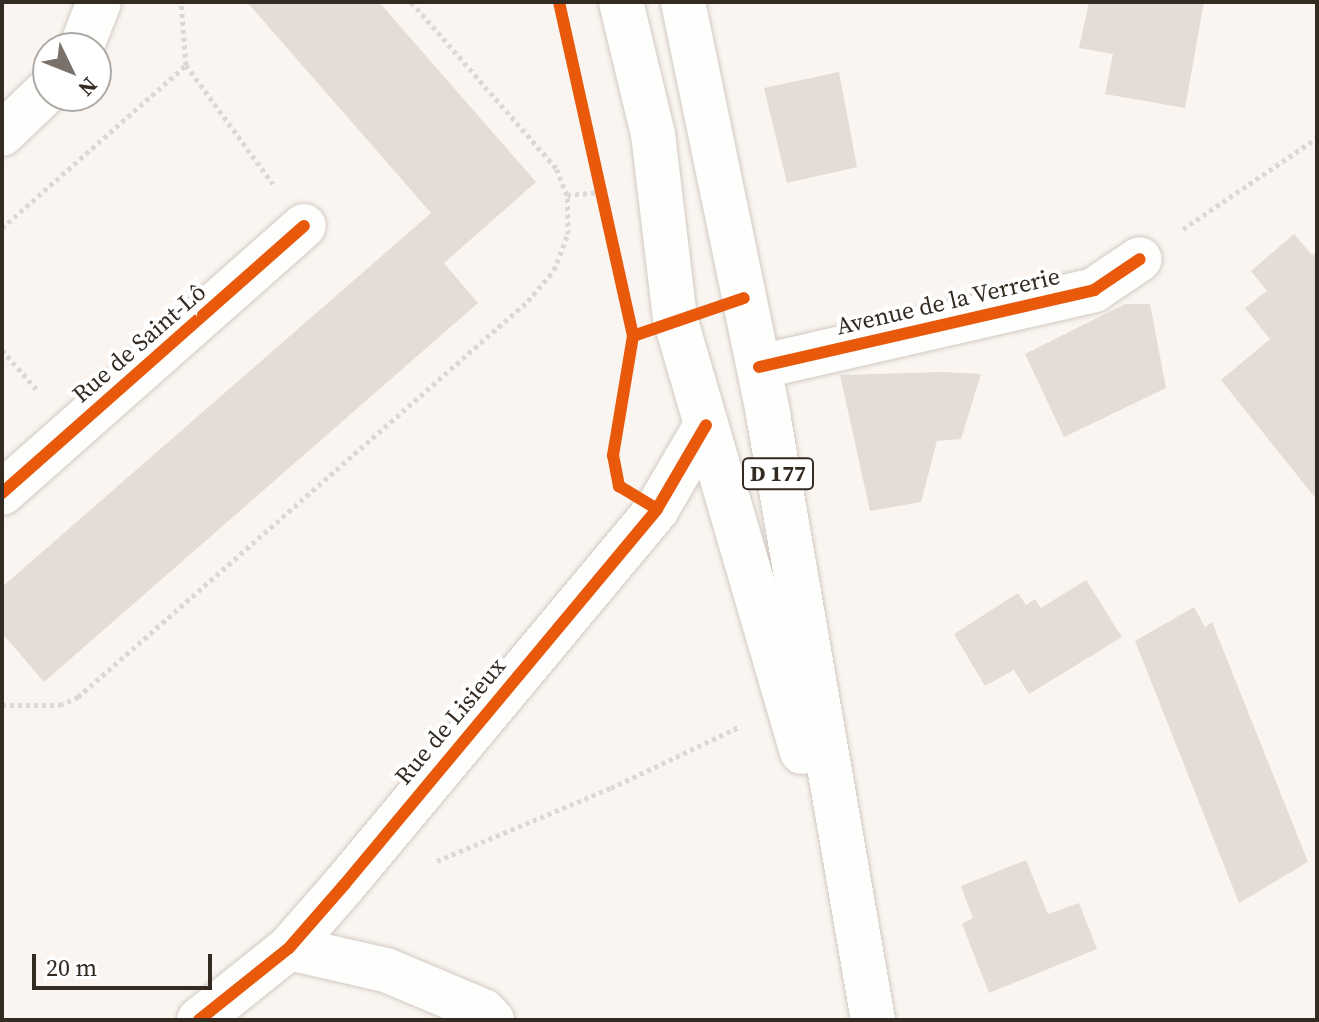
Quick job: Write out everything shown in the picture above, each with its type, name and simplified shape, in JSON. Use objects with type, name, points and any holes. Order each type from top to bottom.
[{"type":"main road","points":[[87,32],[99,2]]},
{"type":"main road","name":"D 177","points":[[621,2],[653,134],[675,318],[860,948]]},
{"type":"main road","name":"D 177","points":[[683,2],[759,367],[873,1020]]},
{"type":"main road","points":[[2,134],[32,105]]},
{"type":"main road","name":"Rue de Saint-Lô","points":[[2,493],[304,226]]},
{"type":"main road","name":"Avenue de la Verrerie","points":[[759,367],[1094,290],[1140,259]]},
{"type":"main road","name":"Rue de Lisieux","points":[[199,1020],[289,948],[657,509],[706,425]]},
{"type":"main road","points":[[289,948],[386,970],[483,1011],[492,1020]]},
{"type":"path","points":[[181,2],[186,65],[304,226]]},
{"type":"path","points":[[2,705],[60,705],[78,697],[528,301],[554,270],[568,234],[567,195],[556,168],[411,2]]},
{"type":"path","points":[[2,228],[186,65]]},
{"type":"path","points":[[1140,259],[1317,138]]},
{"type":"path","points":[[567,195],[602,192]]},
{"type":"path","points":[[435,862],[611,788],[788,704]]},
{"type":"building","points":[[247,2],[379,2],[536,182],[444,263],[478,303],[44,682],[2,633],[2,587],[431,213]]},
{"type":"building","points":[[1089,2],[1204,2],[1185,108],[1105,94],[1113,54],[1079,48]]},
{"type":"building","points":[[839,72],[857,167],[787,183],[764,88]]},
{"type":"building","points":[[1294,234],[1312,255],[1317,251],[1317,500],[1221,380],[1270,339],[1245,308],[1267,291],[1251,271]]},
{"type":"building","points":[[1125,304],[1150,304],[1166,388],[1064,437],[1025,354]]},
{"type":"building","points":[[981,374],[961,439],[937,441],[921,502],[870,511],[840,375]]},
{"type":"building","points":[[1086,580],[1122,637],[1029,694],[1014,670],[985,686],[954,634],[1018,593],[1026,605],[1035,599],[1041,608]]},
{"type":"building","points":[[1194,607],[1205,627],[1212,622],[1308,862],[1239,903],[1135,641]]},
{"type":"building","points":[[1026,860],[1048,914],[1079,903],[1097,949],[989,993],[962,924],[973,918],[961,886]]},
{"type":"cycle path","points":[[559,2],[633,336],[613,455],[619,486],[657,509]]},
{"type":"cycle path","points":[[2,493],[304,226]]},
{"type":"cycle path","points":[[759,367],[1094,290],[1140,259]]},
{"type":"cycle path","points":[[633,336],[744,298]]},
{"type":"cycle path","points":[[199,1020],[289,948],[344,885],[657,509],[706,425]]}]
